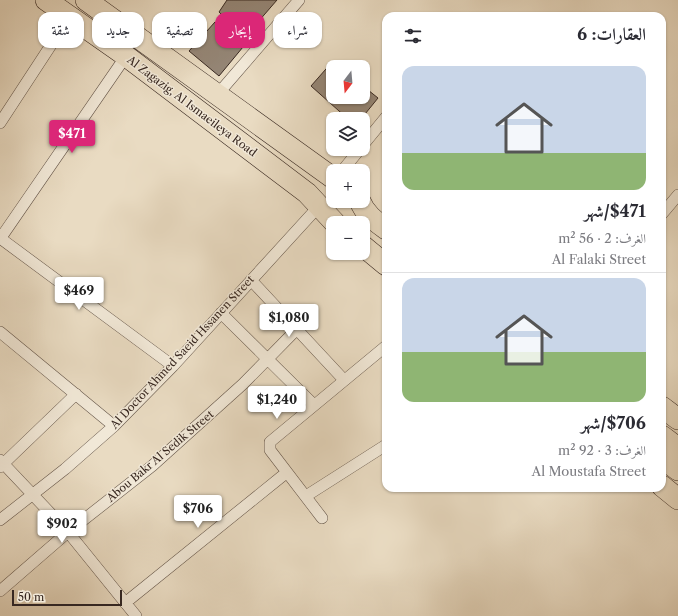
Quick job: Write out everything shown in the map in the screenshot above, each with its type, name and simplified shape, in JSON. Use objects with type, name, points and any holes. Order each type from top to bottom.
[{"type":"highway","name":"Al Zagazig, Al Ismaeileya Road","points":[[46,0],[64,12]]},
{"type":"highway","name":"Al Zagazig, Al Ismaeileya Road","points":[[86,0],[326,173]]},
{"type":"highway","name":"Al Zagazig, Al Ismaeileya Road","points":[[84,26],[307,193],[331,216]]},
{"type":"highway","points":[[370,205],[382,213]]},
{"type":"highway","points":[[364,208],[370,217],[382,226]]},
{"type":"highway","points":[[370,236],[382,245]]},
{"type":"highway","points":[[370,252],[382,262]]},
{"type":"highway","points":[[666,410],[678,419]]},
{"type":"highway","points":[[666,439],[678,448]]},
{"type":"highway","points":[[666,461],[678,470]]},
{"type":"highway","points":[[666,489],[678,499]]},
{"type":"street","points":[[217,95],[299,0]]},
{"type":"street","points":[[0,123],[49,48]]},
{"type":"street","points":[[126,56],[0,238],[172,366]]},
{"type":"street","points":[[370,136],[382,122]]},
{"type":"street","points":[[348,164],[354,156]]},
{"type":"street","points":[[666,209],[678,195]]},
{"type":"street","name":"Al Doctor Ahmed Saeid Hssanen Street","points":[[0,520],[65,469],[114,426],[172,366],[251,280],[326,223]]},
{"type":"street","points":[[251,280],[344,380]]},
{"type":"street","points":[[221,312],[314,405]]},
{"type":"street","name":"Abou Bakr Al Sedik Street","points":[[0,591],[68,532],[152,466],[243,384],[297,329]]},
{"type":"street","points":[[0,332],[114,426]]},
{"type":"street","points":[[322,518],[306,496],[286,473],[270,450],[270,442],[382,349]]},
{"type":"street","points":[[76,394],[1,464],[33,494],[68,532],[136,616]]},
{"type":"street","points":[[306,496],[382,448]]},
{"type":"street","points":[[125,603],[286,473]]},
{"type":"building","points":[[227,0],[277,0],[265,14],[265,12],[219,12]]},
{"type":"building","points":[[215,22],[215,48],[242,48],[219,76],[189,51],[192,48],[207,48],[207,31]]},
{"type":"building","points":[[326,69],[326,99],[311,86]]},
{"type":"building","points":[[370,92],[378,98],[367,112],[340,112],[331,104],[370,104]]}]
